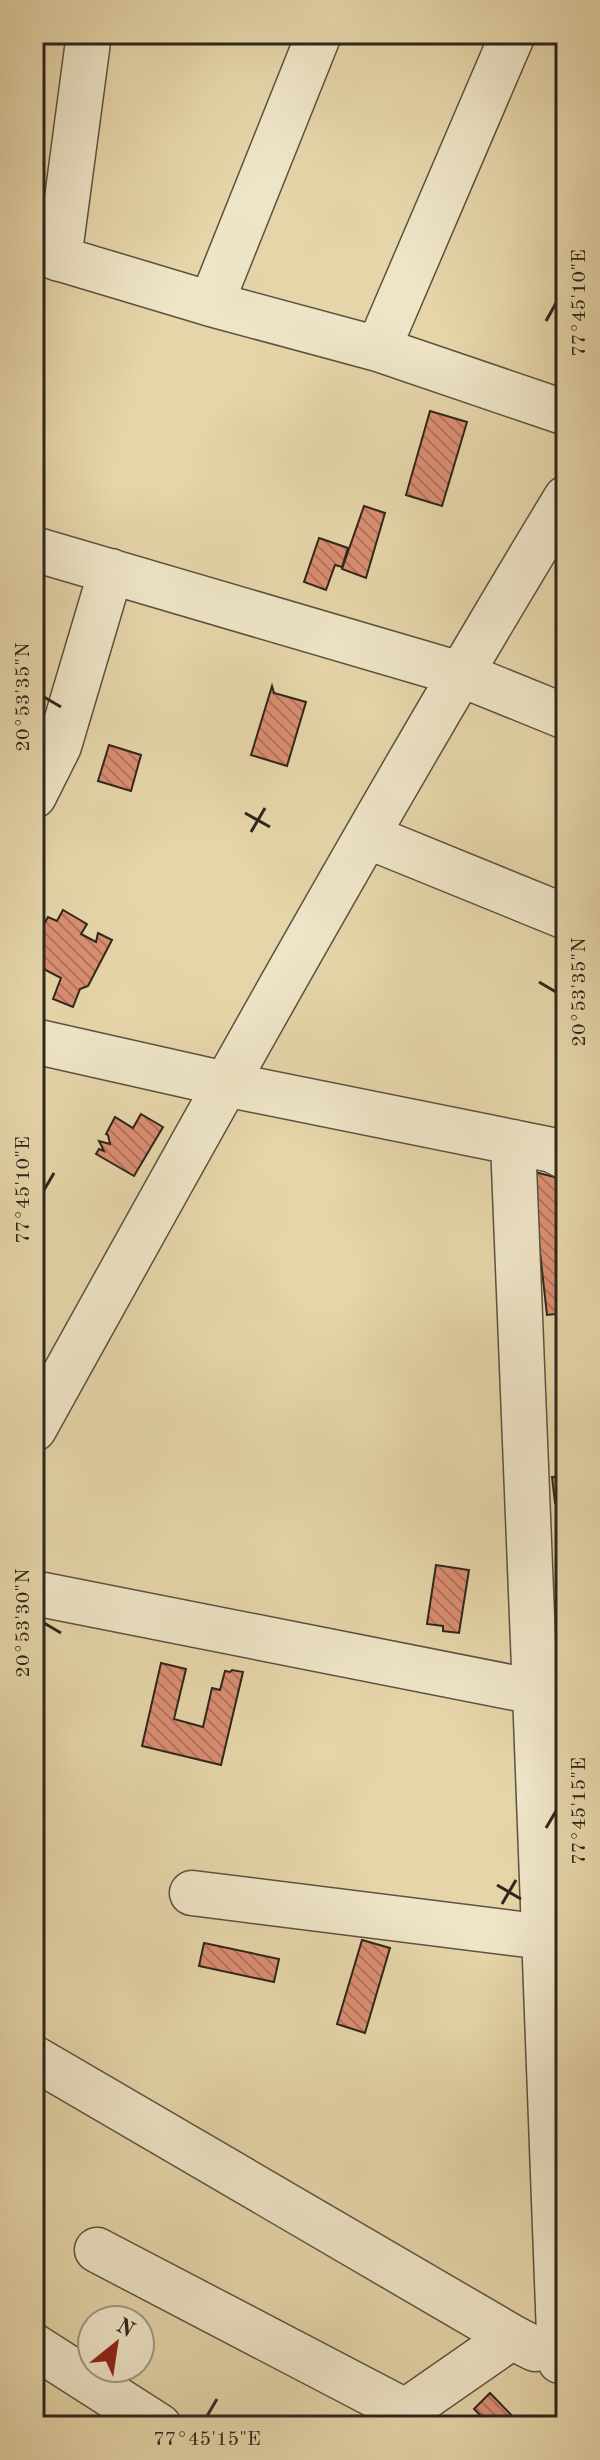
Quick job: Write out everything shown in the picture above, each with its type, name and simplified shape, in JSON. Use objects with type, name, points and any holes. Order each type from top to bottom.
[{"type":"street","points":[[89,34],[46,255],[378,349],[566,413]]},
{"type":"street","points":[[211,304],[319,34]]},
{"type":"street","points":[[378,349],[513,34]]},
{"type":"street","points":[[34,1429],[225,1084],[460,674],[566,498]]},
{"type":"street","points":[[34,549],[460,674],[566,717]]},
{"type":"street","points":[[34,796],[59,746],[111,571]]},
{"type":"street","points":[[367,836],[566,917]]},
{"type":"street","points":[[34,1041],[225,1084],[552,1150],[566,1157]]},
{"type":"street","points":[[34,2058],[512,2337],[563,2363],[544,1937],[550,1694],[513,1142]]},
{"type":"street","points":[[34,1593],[550,1694]]},
{"type":"street","points":[[192,1893],[544,1937]]},
{"type":"street","points":[[97,2250],[395,2419],[512,2337]]},
{"type":"street","points":[[34,2346],[159,2426]]},
{"type":"building","points":[[430,411],[467,422],[442,506],[406,495]]},
{"type":"building","points":[[364,506],[385,513],[366,578],[342,569]]},
{"type":"building","points":[[319,538],[348,548],[342,567],[335,565],[326,590],[304,582]]},
{"type":"building","points":[[272,686],[274,693],[306,702],[287,766],[251,755]]},
{"type":"building","points":[[109,745],[141,755],[131,791],[98,781]]},
{"type":"building","points":[[63,910],[87,924],[81,934],[96,942],[98,933],[112,940],[88,986],[80,989],[73,1007],[53,999],[61,978],[34,964],[34,927],[40,931],[48,917],[57,921]]},
{"type":"building","points":[[141,1114],[163,1127],[134,1176],[96,1154],[99,1149],[104,1151],[99,1141],[110,1144],[106,1134],[115,1117],[133,1128]]},
{"type":"building","points":[[531,1171],[566,1180],[566,1313],[547,1315]]},
{"type":"building","points":[[566,1476],[566,1501],[555,1503],[552,1477]]},
{"type":"building","points":[[436,1565],[469,1570],[459,1633],[443,1631],[443,1626],[427,1624]]},
{"type":"building","points":[[161,1663],[186,1669],[174,1719],[203,1727],[212,1688],[220,1690],[225,1671],[243,1672],[221,1765],[142,1746]]},
{"type":"building","points":[[362,1940],[390,1948],[365,2033],[337,2024]]},
{"type":"building","points":[[204,1943],[279,1959],[274,1982],[199,1966]]},
{"type":"building","points":[[490,2393],[522,2426],[491,2426],[474,2409]]},
{"type":"building","points":[[79,2418],[92,2426],[74,2426]]}]
